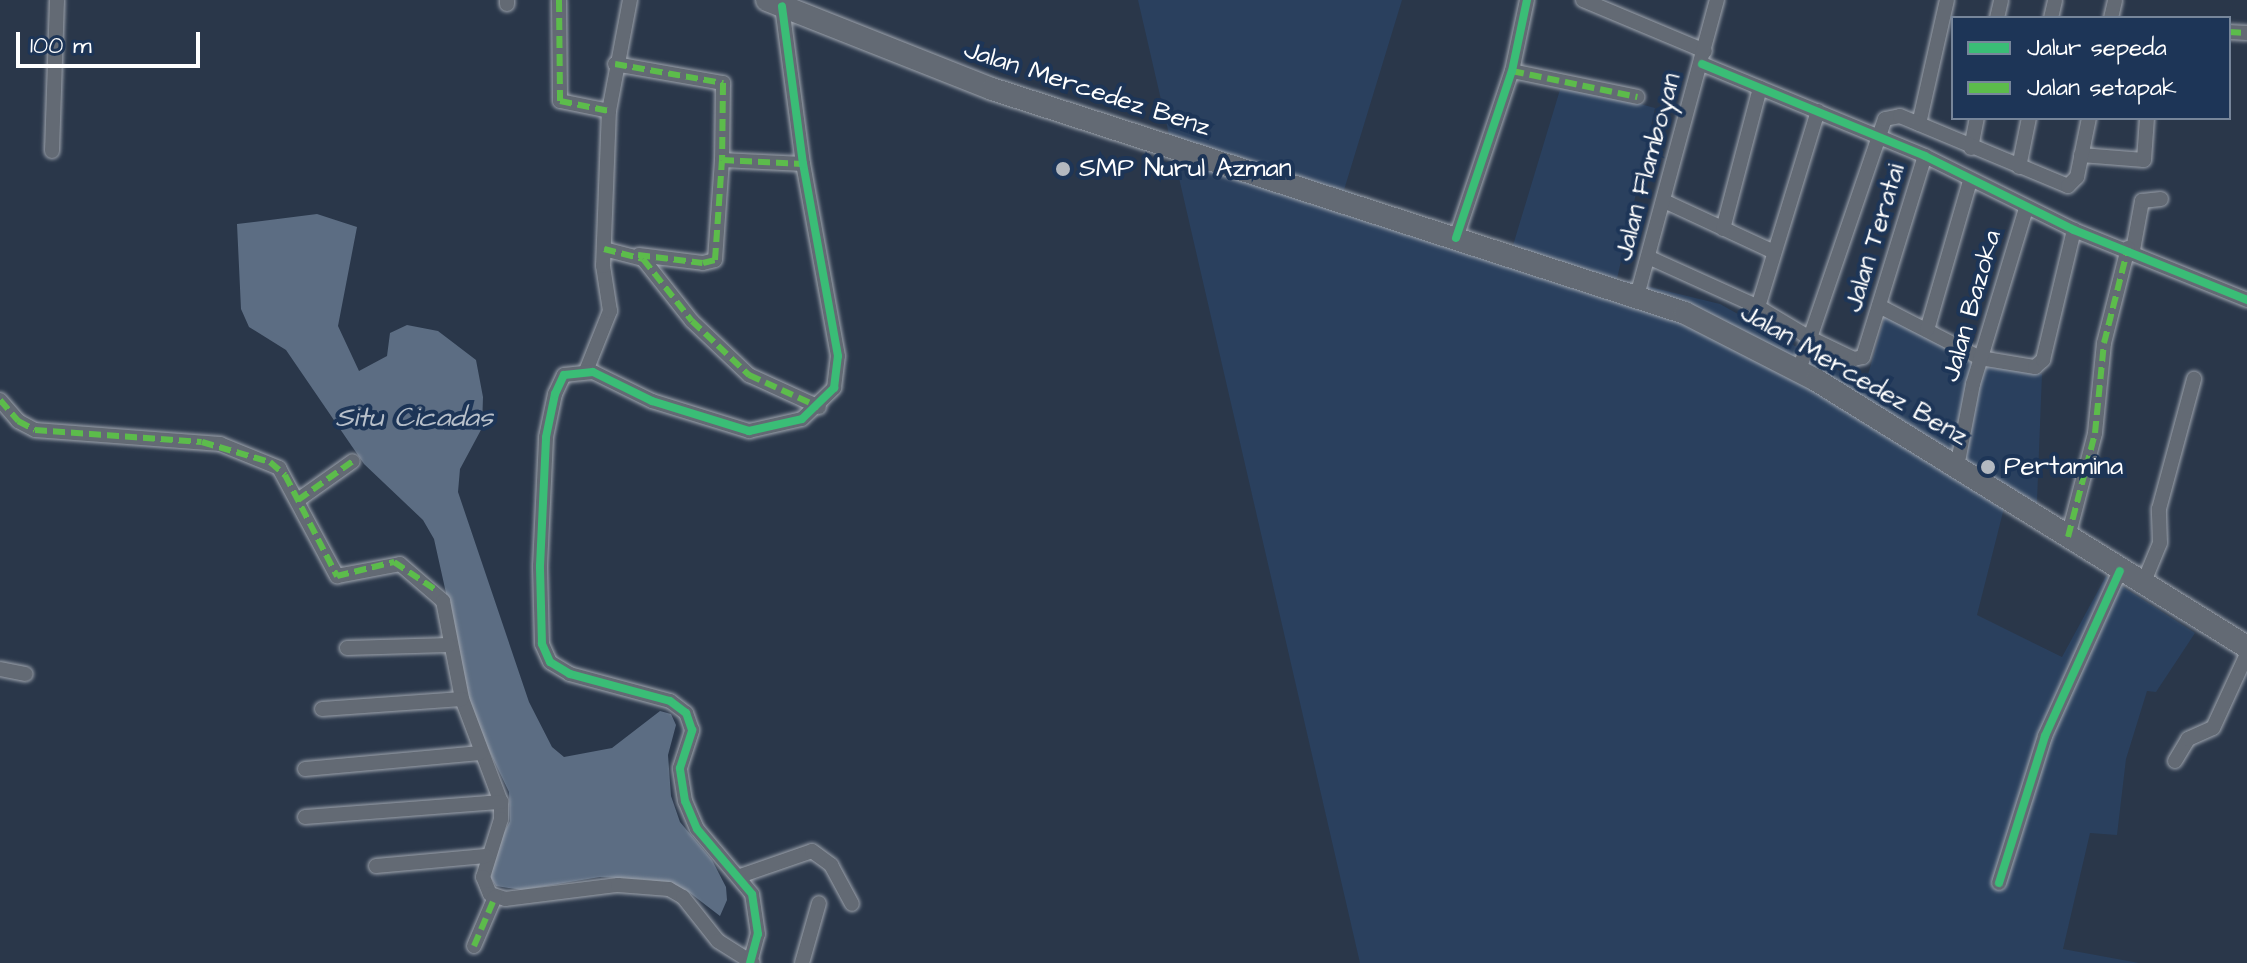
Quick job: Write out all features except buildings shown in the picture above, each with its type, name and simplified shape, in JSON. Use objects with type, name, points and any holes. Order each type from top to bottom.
[{"type":"main road","name":"Jalan Mercedez Benz","points":[[775,3],[992,89],[1685,313],[1799,370],[2247,647]]},
{"type":"street","points":[[52,151],[57,0]]},
{"type":"street","points":[[559,0],[560,101],[609,111]]},
{"type":"street","points":[[586,371],[610,311],[604,249],[609,111],[615,64],[630,0]]},
{"type":"street","points":[[1456,238],[1512,71],[1527,0]]},
{"type":"street","points":[[1583,0],[1760,88],[1925,156],[2074,230],[2131,249],[2247,300]]},
{"type":"street","name":"Jalan Flamboyan","points":[[1637,296],[1704,58],[1717,0]]},
{"type":"street","points":[[1919,124],[1947,0]]},
{"type":"street","points":[[0,400],[18,421],[35,430],[220,444],[279,468],[337,576],[394,562],[436,590],[443,601],[449,645],[462,699],[501,802],[501,819],[486,856],[485,889],[495,897],[618,885],[669,889],[683,897],[718,941],[751,963],[758,920],[740,876],[697,829],[685,801],[680,768],[692,730],[686,713],[670,701],[558,668],[542,644],[546,437],[558,383],[571,373],[586,371],[652,401],[749,431],[789,424],[819,407],[837,381],[838,356],[775,3]]},
{"type":"street","points":[[604,249],[703,263],[715,260],[722,160],[723,83],[615,64]]},
{"type":"street","points":[[1512,71],[1637,97]]},
{"type":"street","points":[[1723,229],[1760,88]]},
{"type":"street","points":[[1758,307],[1818,111]]},
{"type":"street","points":[[1799,370],[1876,135],[1894,115],[2068,186],[2075,182],[2089,120]]},
{"type":"street","points":[[1971,148],[1977,120]]},
{"type":"street","points":[[2019,167],[2029,120]]},
{"type":"street","points":[[2081,155],[2144,160],[2147,120]]},
{"type":"street","name":"Jalan Teratai","points":[[1648,257],[1758,307],[1808,337],[1859,359],[1866,353],[1925,156]]},
{"type":"street","points":[[722,160],[803,164]]},
{"type":"street","points":[[1927,330],[1970,181]]},
{"type":"street","points":[[2068,537],[2095,433],[2104,343],[2142,201],[2161,199]]},
{"type":"street","points":[[1664,201],[1774,252]]},
{"type":"street","name":"Jalan Bazoka","points":[[1957,467],[1980,358],[2026,208]]},
{"type":"street","points":[[1879,306],[1980,358],[2032,367],[2041,363],[2074,230]]},
{"type":"street","points":[[636,255],[741,369],[819,407]]},
{"type":"street","points":[[2143,584],[2160,543],[2159,509],[2194,379]]},
{"type":"street","points":[[298,500],[353,461]]},
{"type":"street","points":[[1999,883],[2045,736],[2120,571]]},
{"type":"street","points":[[347,648],[449,645]]},
{"type":"street","points":[[2175,761],[2188,739],[2213,728],[2247,654]]},
{"type":"street","points":[[0,669],[26,674]]},
{"type":"street","points":[[322,709],[462,699]]},
{"type":"street","points":[[305,769],[480,753]]},
{"type":"street","points":[[305,817],[501,802]]},
{"type":"street","points":[[740,876],[812,851],[831,865],[852,904]]},
{"type":"street","points":[[376,866],[486,856]]},
{"type":"street","points":[[474,946],[495,897]]},
{"type":"street","points":[[802,963],[819,903]]},
{"type":"shaded area","points":[[1138,0],[1402,0],[1344,190],[1511,252],[1562,83],[1655,108],[1617,279],[1720,304],[1865,385],[1886,312],[1972,363],[2042,374],[2036,527],[2004,508],[1977,615],[2062,657],[2106,576],[2195,633],[2156,692],[2147,691],[2126,759],[2117,835],[2090,833],[2063,949],[2139,963],[1360,963]]},
{"type":"water","name":"Situ Cicadas","points":[[317,214],[357,227],[338,326],[359,371],[387,356],[390,333],[407,325],[438,331],[476,360],[483,397],[482,428],[460,469],[458,492],[529,702],[552,747],[564,757],[612,748],[660,711],[671,714],[676,725],[668,755],[671,796],[680,822],[712,860],[726,887],[727,900],[720,916],[690,893],[650,880],[600,877],[522,890],[496,886],[491,878],[493,854],[510,821],[509,792],[474,719],[434,539],[423,520],[364,464],[286,350],[249,327],[241,309],[237,224]]},
{"type":"marked path","points":[[559,0],[560,101],[609,111]]},
{"type":"marked path","points":[[2231,32],[2247,33]]},
{"type":"marked path","points":[[615,64],[723,83],[722,160]]},
{"type":"marked path","points":[[1512,71],[1637,97]]},
{"type":"marked path","points":[[638,255],[703,263],[715,260],[722,160],[803,164]]},
{"type":"marked path","points":[[2068,537],[2095,433],[2104,343],[2128,248]]},
{"type":"marked path","points":[[604,249],[643,259],[692,321],[749,375],[819,407]]},
{"type":"marked path","points":[[0,400],[18,421],[35,430],[202,442],[270,462],[285,475],[337,576],[394,562],[436,590]]},
{"type":"marked path","points":[[298,500],[353,461]]},
{"type":"marked path","points":[[474,946],[495,897]]},
{"type":"cycle path","points":[[1456,238],[1512,71],[1527,0]]},
{"type":"cycle path","points":[[750,963],[758,934],[752,894],[697,829],[685,801],[680,768],[692,730],[686,713],[670,701],[570,674],[550,662],[542,644],[540,566],[546,437],[555,394],[564,375],[593,372],[652,401],[749,431],[802,419],[834,388],[838,356],[803,164],[782,6]]},
{"type":"cycle path","points":[[1702,64],[1925,156],[2074,230],[2247,300]]},
{"type":"cycle path","points":[[1999,883],[2045,736],[2120,571]]},
{"type":"place","name":"SMP Nurul Azman","points":[[1063,169]]},
{"type":"place","name":"Pertamina","points":[[1988,467]]}]
